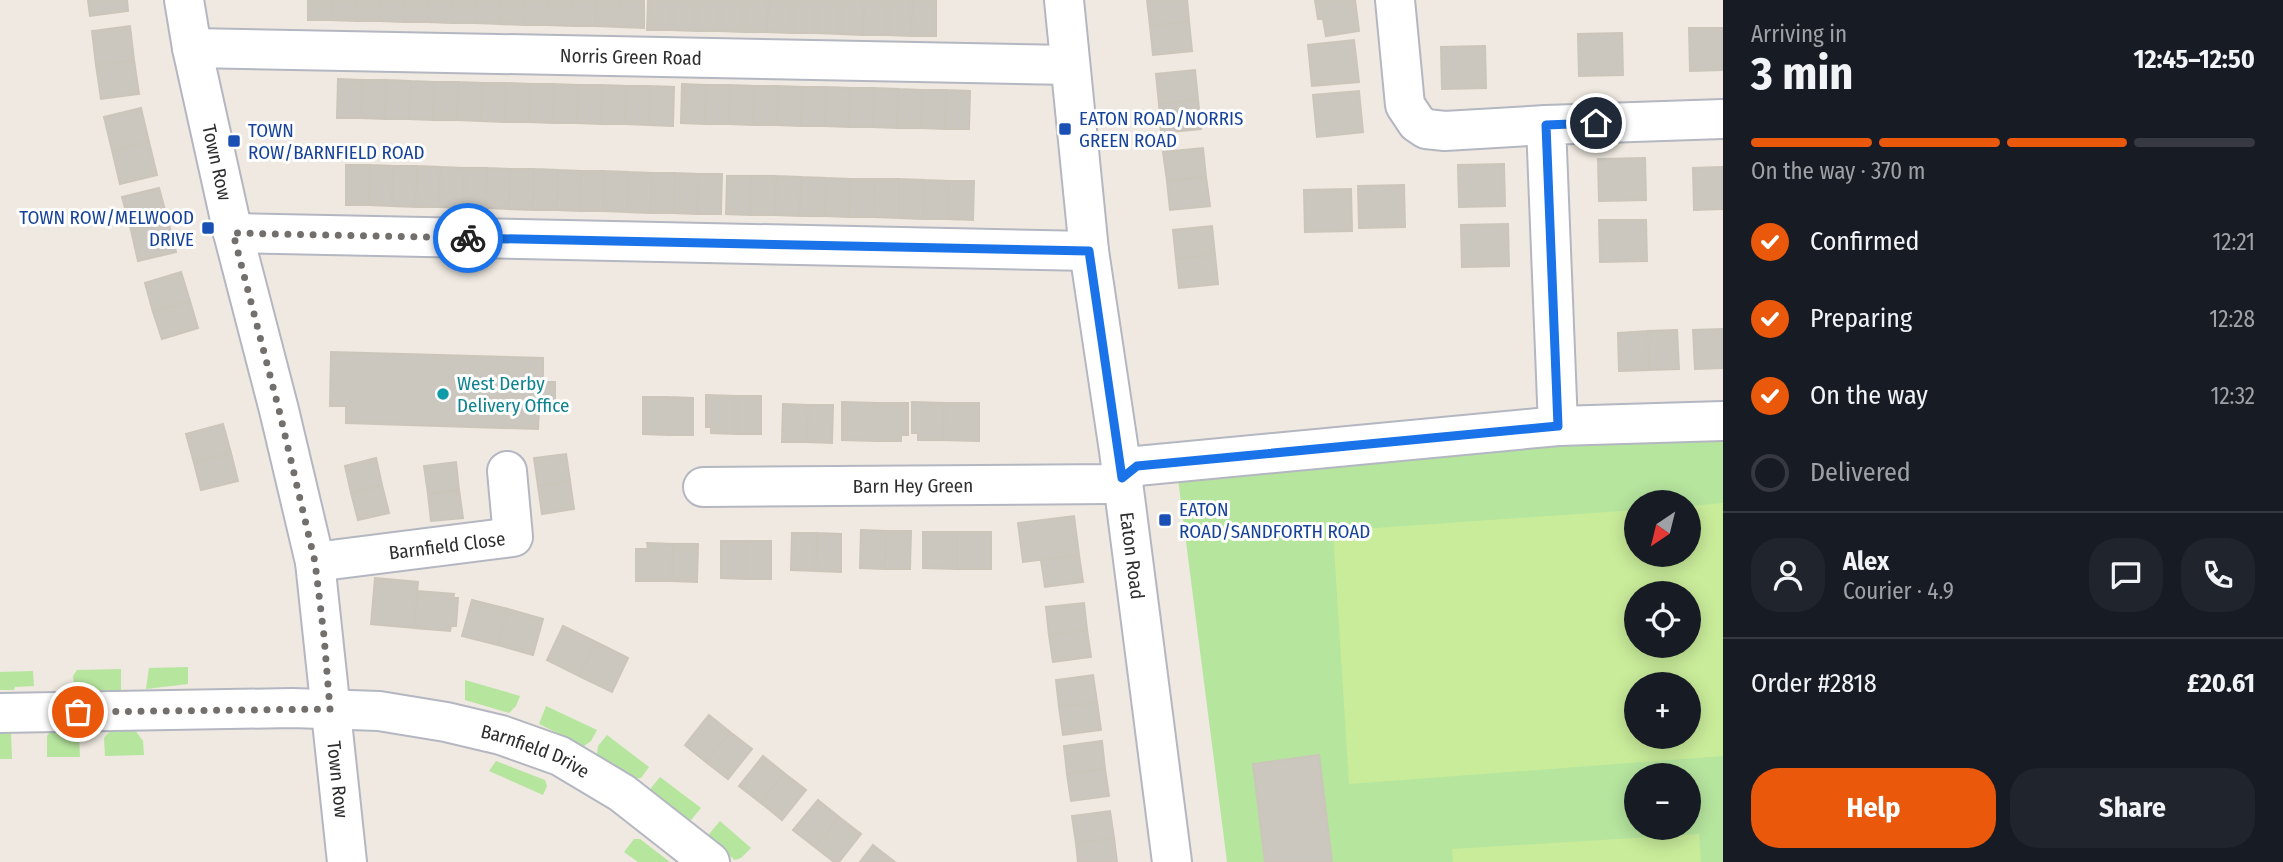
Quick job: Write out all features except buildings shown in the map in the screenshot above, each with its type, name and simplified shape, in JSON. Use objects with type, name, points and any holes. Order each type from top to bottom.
[{"type":"street","name":"Town Row","points":[[184,0],[233,233],[315,562],[347,862]]},
{"type":"street","name":"Eaton Road","points":[[1064,0],[1089,251],[1122,478],[1172,862]]},
{"type":"street","points":[[1395,0],[1405,105],[1417,123],[1426,129],[1445,131],[1723,119]]},
{"type":"street","name":"Norris Green Road","points":[[192,48],[1070,65]]},
{"type":"street","points":[[1546,125],[1558,426]]},
{"type":"street","points":[[233,233],[1089,251]]},
{"type":"street","name":"Barn Hey Green","points":[[704,487],[1109,484],[1137,466],[1558,426],[1723,421]]},
{"type":"street","name":"Barnfield Close","points":[[315,562],[513,537],[506,471]]},
{"type":"street","name":"Barnfield Drive","points":[[0,713],[330,709],[379,711],[446,723],[500,735],[560,756],[622,793],[710,862]]},
{"type":"green space","points":[[1723,437],[1723,862],[1227,862],[1178,479],[1421,449]]},
{"type":"green space","points":[[1723,503],[1723,756],[1349,784],[1333,531],[1624,511],[1624,567],[1701,567],[1701,505]]},
{"type":"green space","points":[[188,667],[188,684],[146,689],[149,668]]},
{"type":"green space","points":[[121,669],[121,692],[75,693],[73,676],[77,670]]},
{"type":"green space","points":[[33,671],[34,686],[0,690],[0,672]]},
{"type":"green space","points":[[465,680],[520,696],[509,713],[465,700]]},
{"type":"green space","points":[[546,706],[597,730],[591,741],[584,746],[539,724]]},
{"type":"green space","points":[[52,729],[75,731],[79,735],[80,757],[47,757],[47,736]]},
{"type":"green space","points":[[111,730],[135,730],[143,741],[144,755],[105,756],[104,738]]},
{"type":"green space","points":[[0,732],[11,732],[12,759],[0,759]]},
{"type":"green space","points":[[607,735],[649,767],[641,778],[632,779],[597,754],[598,746]]},
{"type":"green space","points":[[496,761],[545,780],[547,786],[543,795],[489,771]]},
{"type":"green space","points":[[660,777],[701,808],[692,819],[686,822],[652,795],[651,788]]},
{"type":"green space","points":[[720,821],[751,848],[741,858],[735,860],[709,840],[709,834]]},
{"type":"green space","points":[[634,839],[640,839],[670,862],[638,862],[624,852]]},
{"type":"green space","points":[[1624,839],[1699,840],[1701,862],[1453,862],[1452,849]]},
{"type":"way so far","points":[[78,712],[330,709],[315,562],[233,233],[468,238]]},
{"type":"place","name":"EATON ROAD/NORRIS GREEN ROAD","points":[[1065,129]]},
{"type":"place","name":"TOWN ROW/BARNFIELD ROAD","points":[[234,141]]},
{"type":"place","name":"TOWN ROW/MELWOOD DRIVE","points":[[208,228]]},
{"type":"place","name":"West Derby Delivery Office","points":[[443,394]]},
{"type":"place","name":"EATON ROAD/SANDFORTH ROAD","points":[[1165,520]]},
{"type":"route","points":[[468,238],[1089,251],[1122,478],[1137,466],[1558,426],[1546,125],[1596,123]]}]
